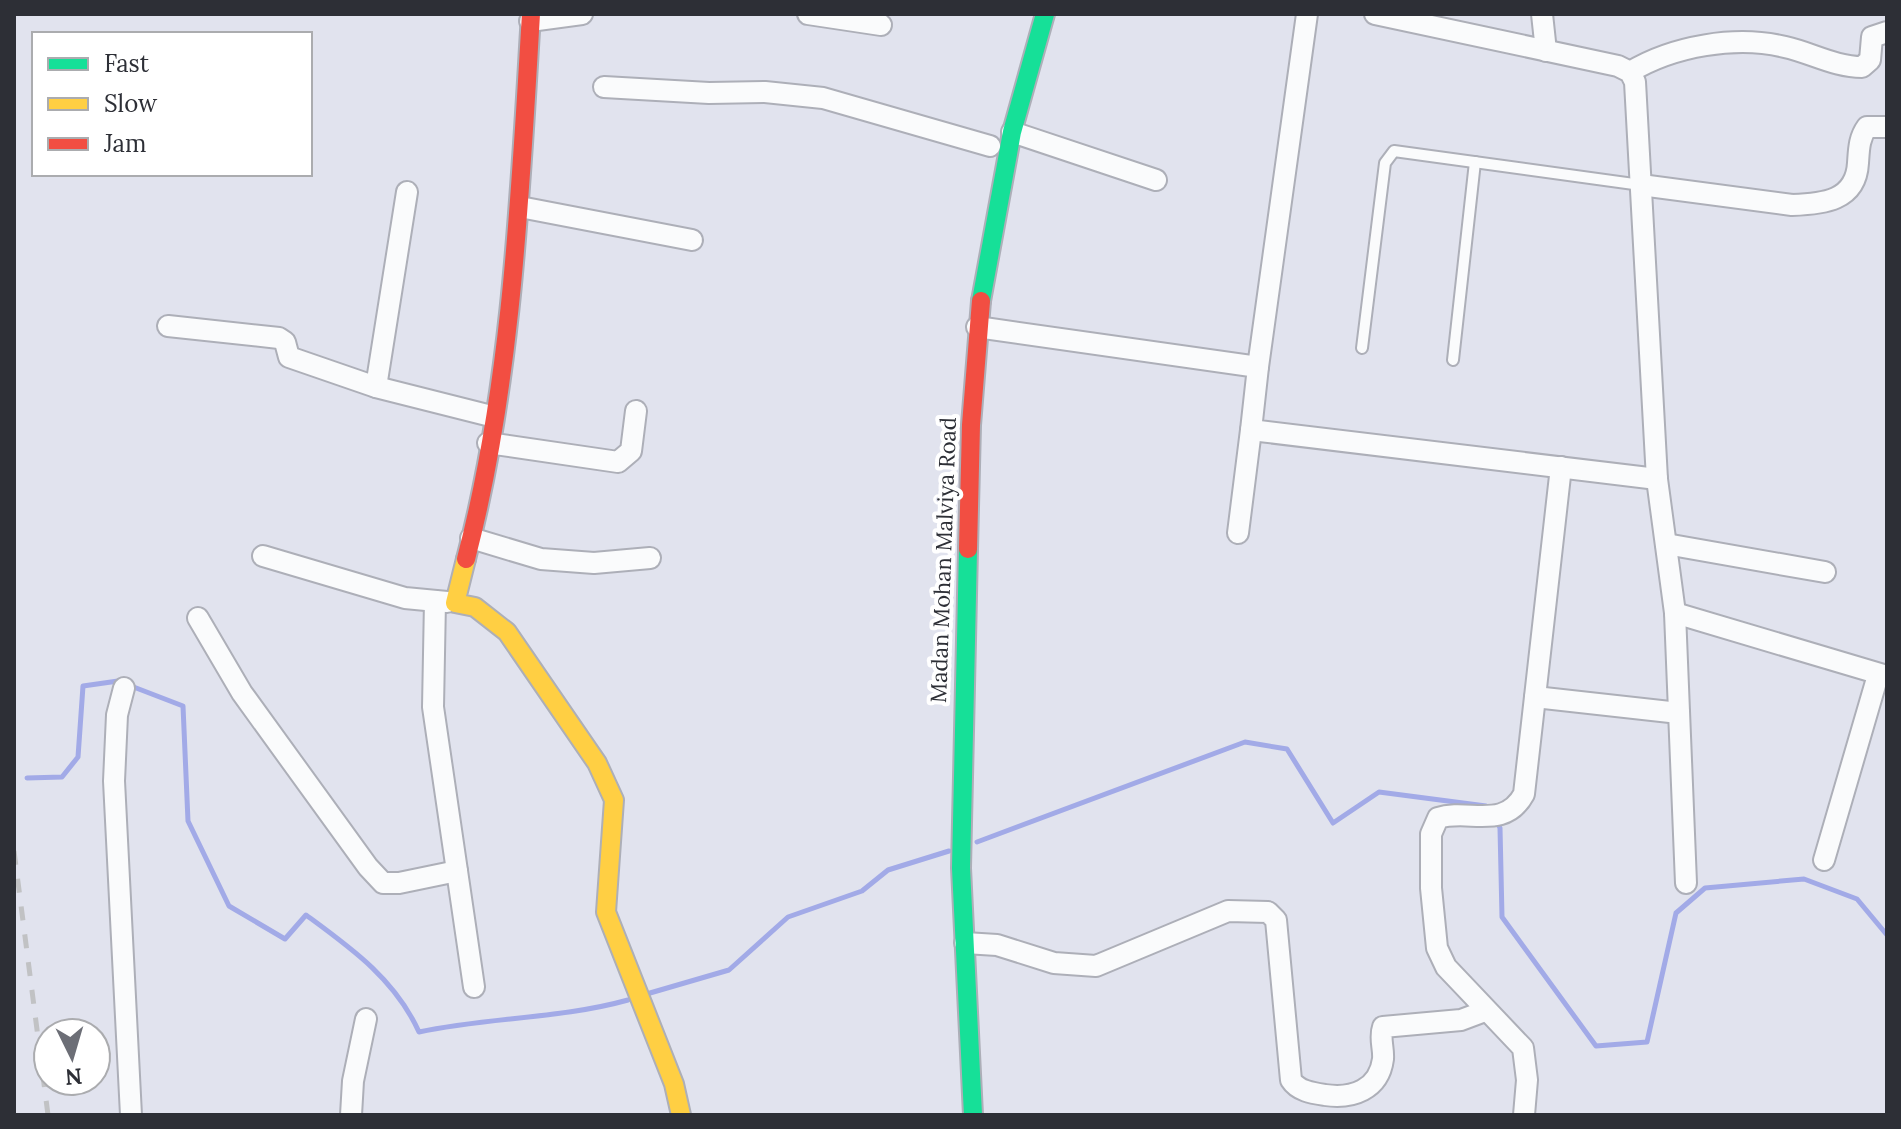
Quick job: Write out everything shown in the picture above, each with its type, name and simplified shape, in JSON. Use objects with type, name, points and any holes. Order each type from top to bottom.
[{"type":"main road","points":[[988,153],[1027,14]]},
{"type":"main road","name":"Madan Mohan Malviya Road","points":[[958,1115],[955,808],[967,523],[968,326],[1012,132],[1045,14]]},
{"type":"main road","points":[[530,18],[516,257],[471,538],[445,602],[475,607],[507,632],[603,775],[614,800],[606,912],[642,1011],[674,1084],[681,1115]]},
{"type":"main road","name":"Madan Mohan Malviya Road","points":[[956,869],[965,943],[973,1115]]},
{"type":"street","points":[[530,18],[582,14]]},
{"type":"street","points":[[808,14],[881,25]]},
{"type":"street","points":[[1238,533],[1307,14]]},
{"type":"street","points":[[1375,14],[1618,66],[1630,72],[1635,82],[1657,479],[1675,613],[1686,883]]},
{"type":"street","points":[[1542,14],[1546,51]]},
{"type":"street","points":[[1630,72],[1676,52],[1748,43],[1783,46],[1846,67],[1862,67],[1870,60],[1872,37],[1887,32]]},
{"type":"street","points":[[604,87],[802,95],[988,153]]},
{"type":"street","points":[[1641,185],[1792,205],[1816,204],[1843,196],[1852,186],[1858,172],[1860,136],[1867,127],[1887,127]]},
{"type":"street","points":[[1012,132],[1156,180]]},
{"type":"street","points":[[376,387],[407,192]]},
{"type":"street","points":[[520,207],[692,240]]},
{"type":"street","points":[[168,326],[279,338],[285,342],[289,357],[376,387],[491,416]]},
{"type":"street","points":[[968,326],[1258,367]]},
{"type":"street","points":[[488,443],[618,462],[631,451],[636,411]]},
{"type":"street","points":[[1251,430],[1657,479]]},
{"type":"street","points":[[1524,1115],[1527,1080],[1523,1048],[1446,967],[1437,948],[1433,928],[1431,834],[1433,824],[1445,815],[1495,816],[1513,809],[1524,794],[1561,467]]},
{"type":"street","points":[[471,538],[541,559],[594,563],[650,558]]},
{"type":"street","points":[[1666,544],[1825,572]]},
{"type":"street","points":[[263,556],[405,598],[445,602],[433,707],[474,987]]},
{"type":"street","points":[[1675,613],[1795,646],[1882,675],[1824,860]]},
{"type":"street","points":[[198,618],[242,693],[383,883],[399,883],[457,871]]},
{"type":"street","points":[[124,688],[117,715],[114,781],[131,1115]]},
{"type":"street","points":[[1535,697],[1679,713]]},
{"type":"street","points":[[965,943],[997,945],[1054,963],[1096,966],[1228,911],[1268,912],[1276,920],[1291,1080],[1305,1091],[1328,1095],[1362,1093],[1370,1087],[1383,1061],[1383,1027],[1461,1020],[1485,1011]]},
{"type":"street","points":[[351,1115],[353,1081],[366,1019]]},
{"type":"lane","points":[[1362,348],[1385,163],[1389,155],[1402,151],[1641,185]]},
{"type":"lane","points":[[1453,360],[1475,162]]},
{"type":"waterway","points":[[27,778],[62,777],[78,757],[83,686],[118,681],[183,706],[188,821],[229,906],[285,939],[306,915],[385,980],[419,1032],[576,1011],[628,1000]]},
{"type":"waterway","points":[[977,842],[1245,742],[1287,749],[1333,823],[1379,792],[1486,806]]},
{"type":"waterway","points":[[1496,820],[1500,828],[1502,917],[1596,1046],[1647,1042],[1676,913],[1705,888],[1804,879],[1857,899],[1887,935]]},
{"type":"waterway","points":[[650,993],[729,970],[788,917],[862,891],[888,870],[949,851]]},
{"type":"railway","points":[[14,851],[48,1115]]},
{"type":"traffic: fast","points":[[981,301],[1012,132],[1045,14]]},
{"type":"traffic: fast","points":[[968,549],[961,868],[973,1115]]},
{"type":"traffic: slow","points":[[466,559],[455,603],[475,607],[507,632],[597,763],[614,800],[606,912],[674,1084],[681,1115]]},
{"type":"traffic: jam","points":[[466,559],[482,492],[504,357],[518,220],[531,14]]},
{"type":"traffic: jam","points":[[968,549],[971,425],[981,301]]}]
